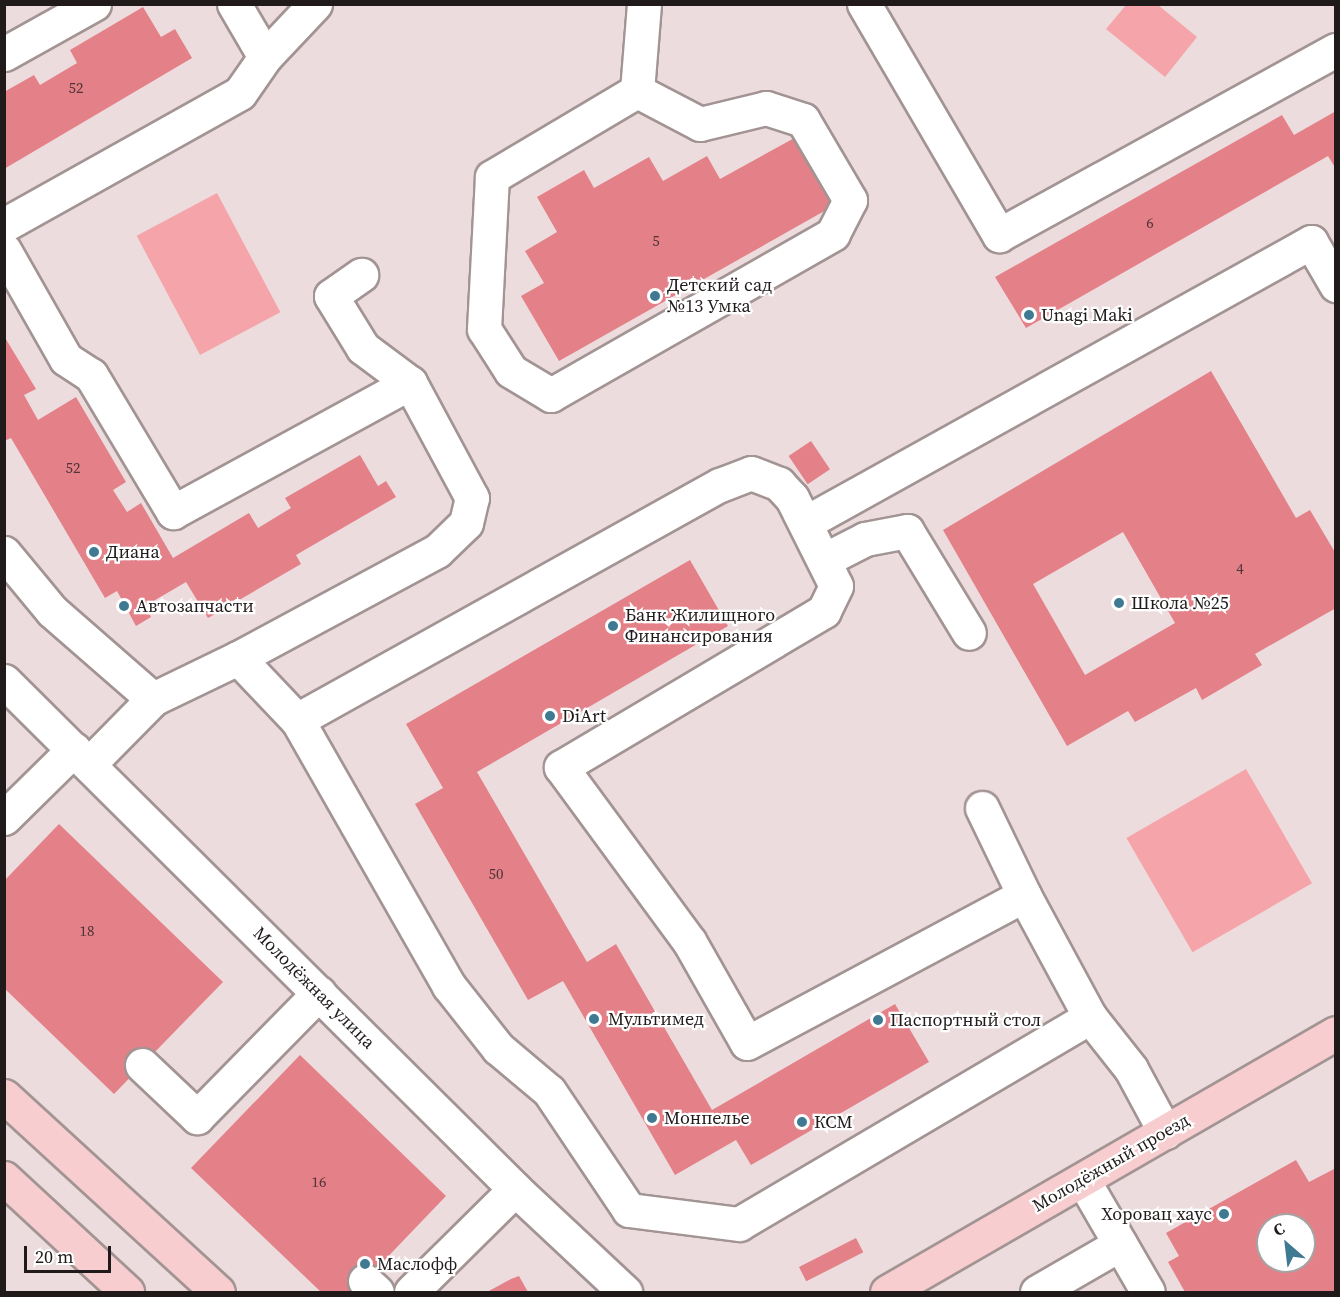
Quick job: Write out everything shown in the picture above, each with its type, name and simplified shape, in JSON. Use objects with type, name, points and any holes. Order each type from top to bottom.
[{"type":"main road","name":"Молодёжный проезд","points":[[887,1293],[1335,1033]]},
{"type":"main road","points":[[4,1096],[218,1293]]},
{"type":"main road","points":[[4,1178],[127,1293]]},
{"type":"street","points":[[4,54],[93,4]]},
{"type":"street","points":[[234,4],[265,57]]},
{"type":"street","points":[[4,225],[240,93],[265,57],[315,4]]},
{"type":"street","points":[[637,90],[644,4]]},
{"type":"street","points":[[864,4],[999,236],[1335,50]]},
{"type":"street","points":[[637,90],[700,124],[766,108],[803,120],[850,200],[833,234],[551,394],[511,371],[484,329],[492,177],[637,90]]},
{"type":"street","points":[[805,523],[1311,242],[1335,285]]},
{"type":"street","points":[[4,250],[66,359],[91,375],[174,512],[410,384]]},
{"type":"street","points":[[4,818],[153,699],[238,658],[437,551],[466,523],[472,498],[410,384],[363,348],[331,296],[361,275]]},
{"type":"street","points":[[297,720],[720,485],[751,473],[780,484],[792,498],[826,559],[836,586],[824,611],[561,767],[689,941],[747,1043],[1024,895]]},
{"type":"street","points":[[826,559],[865,539],[907,531],[969,633]]},
{"type":"street","points":[[4,553],[52,611],[153,699]]},
{"type":"street","points":[[238,658],[297,720],[449,986],[498,1048],[549,1091],[629,1210],[739,1224],[1090,1017]]},
{"type":"street","name":"Молодёжная улица","points":[[4,681],[82,756],[514,1189],[625,1293]]},
{"type":"street","points":[[982,808],[1024,895],[1090,1017],[1131,1069],[1165,1132]]},
{"type":"street","points":[[142,1065],[197,1117],[319,993]]},
{"type":"street","points":[[1083,1180],[1148,1293]]},
{"type":"street","points":[[411,1293],[514,1189]]},
{"type":"street","points":[[1037,1293],[1120,1244]]},
{"type":"shaded area","points":[[1126,5],[1158,5],[1197,37],[1165,77],[1106,29]]},
{"type":"shaded area","points":[[217,193],[280,312],[200,355],[137,236]]},
{"type":"shaded area","points":[[1246,769],[1312,883],[1192,952],[1126,838]]},
{"type":"building","points":[[143,7],[161,37],[175,29],[192,58],[4,169],[4,92],[34,75],[40,85],[77,63],[70,50]]},
{"type":"building","points":[[1336,111],[1336,169],[1328,156],[1026,328],[995,277],[1282,115],[1294,135]]},
{"type":"building","points":[[798,136],[835,205],[559,361],[521,296],[544,283],[525,251],[557,232],[537,197],[584,170],[594,188],[649,157],[663,181],[707,156],[720,179]]},
{"type":"building","points":[[4,336],[36,389],[24,395],[38,420],[76,397],[126,482],[113,490],[127,512],[141,503],[173,558],[249,513],[258,528],[291,508],[285,498],[360,455],[378,486],[386,481],[396,497],[296,555],[301,564],[208,618],[186,582],[145,606],[151,617],[136,626],[117,591],[105,598],[11,438],[4,441]]},
{"type":"building","points":[[1211,371],[1296,518],[1310,510],[1336,554],[1336,608],[1255,654],[1262,665],[1202,700],[1196,688],[1135,722],[1128,711],[1067,746],[943,530]],"holes":[[[1123,532],[1175,623],[1085,675],[1033,584]]]},
{"type":"building","points":[[811,441],[830,469],[808,484],[789,456]]},
{"type":"building","points":[[690,560],[728,626],[477,772],[587,962],[616,944],[712,1110],[895,1004],[929,1062],[751,1165],[736,1140],[675,1175],[563,981],[528,1000],[415,804],[443,788],[406,724]]},
{"type":"building","points":[[59,824],[223,982],[114,1094],[4,988],[4,881]]},
{"type":"building","points":[[300,1055],[446,1196],[354,1292],[321,1292],[191,1168]]},
{"type":"building","points":[[1296,1160],[1309,1182],[1336,1168],[1336,1292],[1185,1292],[1168,1262],[1179,1256],[1166,1233]]},
{"type":"building","points":[[856,1238],[863,1252],[806,1281],[799,1267]]},
{"type":"building","points":[[519,1276],[528,1292],[487,1292],[511,1279]]},
{"type":"place","name":"Детский сад №13 Умка","points":[[655,296]]},
{"type":"place","name":"Unagi Maki","points":[[1029,315]]},
{"type":"place","name":"Диана","points":[[94,552]]},
{"type":"place","name":"Школа №25","points":[[1119,603]]},
{"type":"place","name":"Автозапчасти","points":[[124,606]]},
{"type":"place","name":"Банк Жилищного Финансирования","points":[[613,626]]},
{"type":"place","name":"DiArt","points":[[550,716]]},
{"type":"place","name":"Мультимед","points":[[594,1019]]},
{"type":"place","name":"Паспортный стол","points":[[878,1020]]},
{"type":"place","name":"Монпелье","points":[[652,1118]]},
{"type":"place","name":"КСМ","points":[[802,1122]]},
{"type":"place","name":"Хоровац хаус","points":[[1224,1214]]},
{"type":"place","name":"Маслофф","points":[[365,1264]]}]
